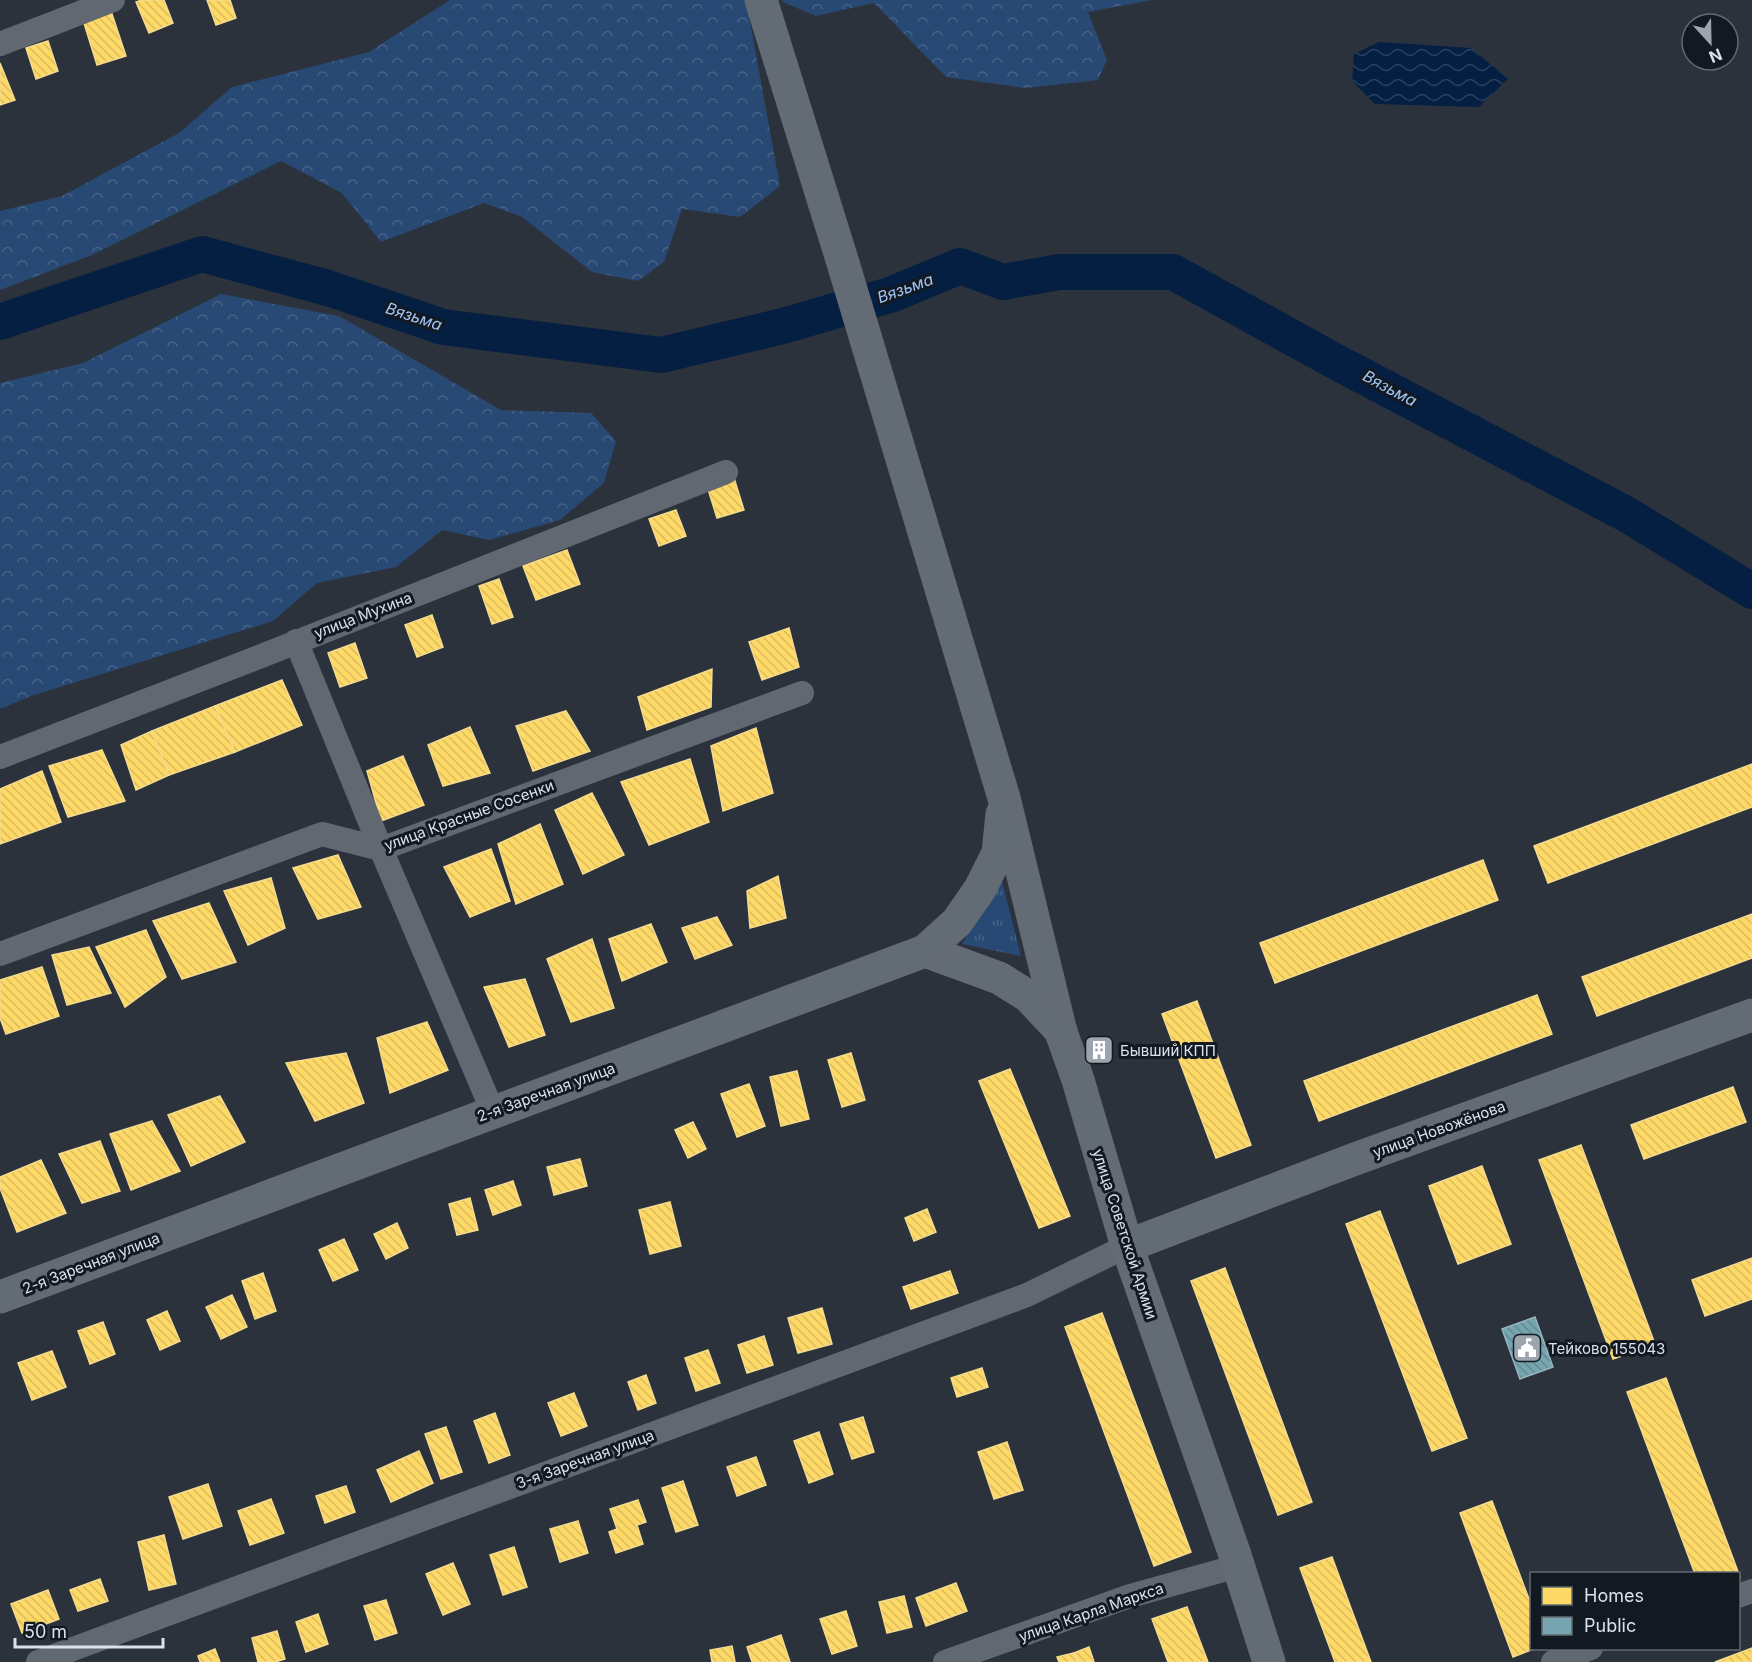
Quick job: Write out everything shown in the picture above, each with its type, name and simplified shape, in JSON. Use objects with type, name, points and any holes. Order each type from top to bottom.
[{"type":"main road","name":"улица Советской Армии","points":[[761,0],[866,338],[1004,798],[1061,1032],[1078,1080],[1127,1246],[1269,1662]]},
{"type":"main road","name":"2-я Заречная улица","points":[[0,1297],[925,951],[957,922],[980,889],[998,853],[1004,798]]},
{"type":"main road","points":[[925,951],[999,978],[1028,996],[1061,1032]]},
{"type":"main road","name":"улица Новожёнова","points":[[1127,1246],[1345,1163],[1752,1015]]},
{"type":"street","points":[[0,44],[112,0]]},
{"type":"street","name":"улица Мухина","points":[[0,757],[726,472]]},
{"type":"street","points":[[296,641],[381,849],[493,1112]]},
{"type":"street","name":"улица Красные Сосенки","points":[[0,954],[322,834],[381,849],[802,693]]},
{"type":"street","name":"3-я Заречная улица","points":[[38,1662],[1027,1295],[1127,1246]]},
{"type":"street","name":"улица Карла Маркса","points":[[945,1662],[1130,1596],[1238,1566]]},
{"type":"street","points":[[1553,1662],[1586,1650]]},
{"type":"green space","points":[[450,0],[746,0],[780,186],[740,217],[682,209],[664,262],[638,281],[592,272],[522,217],[484,203],[381,242],[342,193],[281,161],[92,255],[0,290],[0,211],[62,196],[179,133],[232,87],[369,52]]},
{"type":"green space","points":[[782,0],[1152,0],[1088,12],[1107,60],[1098,80],[1026,88],[946,77],[874,3],[816,16]]},
{"type":"green space","points":[[221,294],[339,316],[501,410],[591,413],[616,441],[604,483],[560,520],[489,540],[442,530],[396,567],[317,583],[273,621],[31,696],[0,709],[0,383],[83,363]]},
{"type":"green space","points":[[1001,877],[1021,956],[962,944]]},
{"type":"water","points":[[1379,42],[1471,48],[1508,79],[1479,107],[1375,104],[1352,81],[1354,54]]},
{"type":"building: Homes","points":[[164,0],[173,23],[149,33],[136,2]]},
{"type":"building: Homes","points":[[207,0],[230,0],[236,18],[216,25]]},
{"type":"building: Homes","points":[[111,11],[126,56],[97,65],[83,20]]},
{"type":"building: Homes","points":[[48,41],[58,71],[36,79],[26,48]]},
{"type":"building: Homes","points":[[0,63],[15,100],[0,105]]},
{"type":"building: Homes","points":[[734,478],[744,510],[717,518],[707,486]]},
{"type":"building: Homes","points":[[676,510],[686,536],[659,546],[649,519]]},
{"type":"building: Homes","points":[[567,550],[580,584],[536,600],[523,566]]},
{"type":"building: Homes","points":[[499,579],[513,617],[492,624],[479,586]]},
{"type":"building: Homes","points":[[432,615],[443,647],[417,657],[405,625]]},
{"type":"building: Homes","points":[[789,628],[799,667],[762,680],[749,642]]},
{"type":"building: Homes","points":[[355,643],[367,678],[340,687],[328,653]]},
{"type":"building: Homes","points":[[712,669],[711,707],[647,730],[638,697]]},
{"type":"building: Homes","points":[[282,680],[302,725],[235,752],[215,706]]},
{"type":"building: Homes","points":[[215,706],[235,752],[169,775],[152,731]]},
{"type":"building: Homes","points":[[566,711],[590,751],[533,771],[516,726]]},
{"type":"building: Homes","points":[[470,727],[490,773],[443,786],[428,745]]},
{"type":"building: Homes","points":[[756,728],[773,793],[723,811],[711,746]]},
{"type":"building: Homes","points":[[152,731],[169,775],[136,790],[121,745]]},
{"type":"building: Homes","points":[[102,750],[125,801],[68,817],[49,766]]},
{"type":"building: Homes","points":[[403,756],[424,805],[381,821],[367,771]]},
{"type":"building: Homes","points":[[690,759],[709,822],[649,845],[621,782]]},
{"type":"building: Homes","points":[[1752,764],[1752,807],[1548,883],[1534,846]]},
{"type":"building: Homes","points":[[42,771],[61,822],[0,844],[0,789]]},
{"type":"building: Homes","points":[[592,793],[624,855],[583,874],[555,810]]},
{"type":"building: Homes","points":[[540,824],[563,884],[516,904],[498,844]]},
{"type":"building: Homes","points":[[491,849],[510,901],[470,917],[444,867]]},
{"type":"building: Homes","points":[[338,855],[361,907],[318,919],[293,868]]},
{"type":"building: Homes","points":[[1483,860],[1498,900],[1275,983],[1260,943]]},
{"type":"building: Homes","points":[[778,876],[786,918],[750,928],[747,891]]},
{"type":"building: Homes","points":[[271,878],[285,928],[248,945],[224,891]]},
{"type":"building: Homes","points":[[209,903],[236,962],[182,979],[153,921]]},
{"type":"building: Homes","points":[[1752,914],[1752,958],[1597,1016],[1582,977]]},
{"type":"building: Homes","points":[[717,917],[732,945],[695,959],[682,928]]},
{"type":"building: Homes","points":[[651,924],[667,962],[622,981],[609,939]]},
{"type":"building: Homes","points":[[146,930],[166,977],[125,1007],[96,947]]},
{"type":"building: Homes","points":[[592,939],[614,1008],[571,1022],[547,959]]},
{"type":"building: Homes","points":[[89,947],[111,993],[67,1005],[52,955]]},
{"type":"building: Homes","points":[[42,967],[59,1016],[6,1034],[0,1018],[0,980]]},
{"type":"building: Homes","points":[[525,979],[545,1035],[509,1047],[484,987]]},
{"type":"building: Homes","points":[[1537,995],[1552,1034],[1319,1121],[1304,1081]]},
{"type":"building: Homes","points":[[1197,1001],[1251,1145],[1216,1158],[1162,1014]]},
{"type":"building: Homes","points":[[427,1022],[448,1070],[390,1093],[377,1038]]},
{"type":"building: Homes","name":"Бывший КПП","points":[[1101,1043],[1105,1055],[1097,1058],[1092,1046]]},
{"type":"building: Homes","points":[[346,1053],[364,1103],[315,1121],[286,1063]]},
{"type":"building: Homes","points":[[851,1053],[865,1100],[842,1107],[828,1060]]},
{"type":"building: Homes","points":[[1010,1069],[1070,1216],[1039,1228],[979,1081]]},
{"type":"building: Homes","points":[[797,1071],[809,1119],[781,1126],[770,1077]]},
{"type":"building: Homes","points":[[749,1084],[765,1126],[737,1137],[721,1094]]},
{"type":"building: Homes","points":[[1733,1087],[1746,1122],[1644,1159],[1631,1125]]},
{"type":"building: Homes","points":[[220,1096],[245,1142],[191,1166],[168,1115]]},
{"type":"building: Homes","points":[[152,1121],[180,1171],[131,1190],[110,1134]]},
{"type":"building: Homes","points":[[693,1122],[706,1149],[688,1158],[675,1130]]},
{"type":"building: Homes","points":[[100,1141],[120,1191],[82,1203],[59,1154]]},
{"type":"building: Homes","points":[[1581,1145],[1655,1344],[1613,1359],[1539,1160]]},
{"type":"building: Homes","points":[[580,1159],[587,1186],[554,1195],[547,1167]]},
{"type":"building: Homes","points":[[41,1160],[66,1213],[17,1232],[0,1188],[0,1177]]},
{"type":"building: Homes","points":[[1482,1166],[1511,1244],[1458,1264],[1429,1186]]},
{"type":"building: Homes","points":[[513,1181],[521,1205],[493,1215],[485,1190]]},
{"type":"building: Homes","points":[[470,1198],[478,1230],[457,1235],[449,1204]]},
{"type":"building: Homes","points":[[670,1202],[681,1246],[650,1254],[639,1210]]},
{"type":"building: Homes","points":[[927,1209],[936,1232],[914,1241],[905,1218]]},
{"type":"building: Homes","points":[[1380,1211],[1467,1438],[1432,1451],[1346,1224]]},
{"type":"building: Homes","points":[[397,1223],[408,1248],[386,1259],[374,1234]]},
{"type":"building: Homes","points":[[344,1239],[358,1270],[333,1281],[319,1250]]},
{"type":"building: Homes","points":[[1752,1258],[1752,1299],[1705,1316],[1692,1280]]},
{"type":"building: Homes","points":[[1225,1268],[1312,1502],[1278,1515],[1191,1281]]},
{"type":"building: Homes","points":[[950,1271],[958,1293],[911,1309],[903,1287]]},
{"type":"building: Homes","points":[[263,1273],[276,1311],[255,1319],[242,1281]]},
{"type":"building: Homes","points":[[232,1295],[247,1327],[221,1339],[206,1307]]},
{"type":"building: Homes","points":[[822,1308],[832,1344],[798,1353],[788,1318]]},
{"type":"building: Homes","points":[[167,1311],[180,1341],[160,1350],[147,1320]]},
{"type":"building: Homes","points":[[1102,1313],[1191,1552],[1154,1566],[1065,1327]]},
{"type":"building: Homes","points":[[103,1322],[115,1354],[90,1364],[78,1331]]},
{"type":"building: Homes","points":[[764,1336],[773,1365],[747,1373],[738,1345]]},
{"type":"building: Homes","points":[[708,1350],[720,1383],[696,1391],[685,1358]]},
{"type":"building: Homes","points":[[52,1351],[66,1387],[32,1400],[18,1363]]},
{"type":"building: Homes","points":[[982,1368],[988,1387],[957,1397],[951,1378]]},
{"type":"building: Homes","points":[[646,1375],[656,1403],[638,1410],[628,1382]]},
{"type":"building: Homes","points":[[1666,1378],[1738,1572],[1694,1572],[1627,1392]]},
{"type":"building: Homes","points":[[574,1393],[587,1426],[561,1436],[548,1403]]},
{"type":"building: Homes","points":[[495,1413],[510,1455],[489,1463],[474,1421]]},
{"type":"building: Homes","points":[[863,1417],[874,1452],[852,1459],[840,1424]]},
{"type":"building: Homes","points":[[446,1427],[462,1472],[441,1479],[425,1434]]},
{"type":"building: Homes","points":[[819,1432],[833,1474],[809,1483],[794,1441]]},
{"type":"building: Homes","points":[[1007,1442],[1023,1490],[994,1499],[978,1452]]},
{"type":"building: Homes","points":[[419,1451],[433,1483],[391,1502],[377,1470]]},
{"type":"building: Homes","points":[[756,1457],[766,1485],[737,1496],[727,1467]]},
{"type":"building: Homes","points":[[683,1481],[698,1525],[676,1532],[662,1488]]},
{"type":"building: Homes","points":[[208,1484],[222,1526],[183,1539],[169,1497]]},
{"type":"building: Homes","points":[[346,1486],[355,1512],[325,1523],[316,1496]]},
{"type":"building: Homes","points":[[271,1499],[284,1533],[250,1545],[238,1511]]},
{"type":"building: Homes","points":[[638,1500],[646,1522],[637,1525],[643,1544],[616,1553],[609,1532],[617,1529],[610,1509]]},
{"type":"building: Homes","points":[[1492,1501],[1530,1602],[1531,1650],[1513,1657],[1460,1513]]},
{"type":"building: Homes","points":[[578,1521],[588,1553],[560,1562],[550,1529]]},
{"type":"building: Homes","points":[[164,1535],[176,1584],[149,1590],[138,1542]]},
{"type":"building: Homes","points":[[514,1547],[527,1587],[503,1595],[490,1555]]},
{"type":"building: Homes","points":[[1332,1557],[1371,1662],[1335,1662],[1300,1568]]},
{"type":"building: Homes","points":[[453,1563],[470,1604],[443,1615],[426,1574]]},
{"type":"building: Homes","points":[[100,1579],[108,1601],[78,1611],[70,1590]]},
{"type":"building: Homes","points":[[956,1583],[967,1611],[926,1626],[916,1598]]},
{"type":"building: Homes","points":[[48,1590],[59,1619],[22,1633],[11,1604]]},
{"type":"building: Homes","points":[[904,1596],[912,1627],[887,1633],[879,1602]]},
{"type":"building: Homes","points":[[386,1600],[397,1633],[375,1640],[364,1606]]},
{"type":"building: Homes","points":[[1187,1607],[1208,1662],[1168,1662],[1152,1619]]},
{"type":"building: Homes","points":[[846,1611],[857,1646],[832,1654],[820,1619]]},
{"type":"building: Homes","points":[[318,1614],[328,1644],[306,1652],[296,1622]]},
{"type":"building: Homes","points":[[277,1631],[285,1659],[275,1662],[258,1662],[252,1638]]},
{"type":"building: Homes","points":[[781,1635],[790,1662],[752,1662],[747,1647]]},
{"type":"building: Homes","points":[[732,1646],[735,1662],[712,1662],[710,1650]]},
{"type":"building: Homes","points":[[1089,1647],[1094,1662],[1077,1662],[1074,1653]]},
{"type":"building: Homes","points":[[1752,1648],[1752,1662],[1715,1662]]},
{"type":"building: Homes","points":[[215,1649],[220,1662],[200,1662],[198,1656]]},
{"type":"building: Homes","points":[[1074,1653],[1077,1662],[1059,1662],[1057,1657]]},
{"type":"building: Public","name":"Тейково 155043","points":[[1535,1317],[1553,1367],[1520,1379],[1502,1329]]},
{"type":"waterway","name":"Вязьма","points":[[0,322],[202,254],[328,288],[443,327],[661,355],[779,327],[890,295],[960,266],[1003,282],[1059,272],[1173,272],[1340,364],[1626,514],[1752,591]]},
{"type":"place","name":"Бывший КПП","points":[[1099,1050]]},
{"type":"place","name":"Тейково 155043","points":[[1527,1348]]}]
